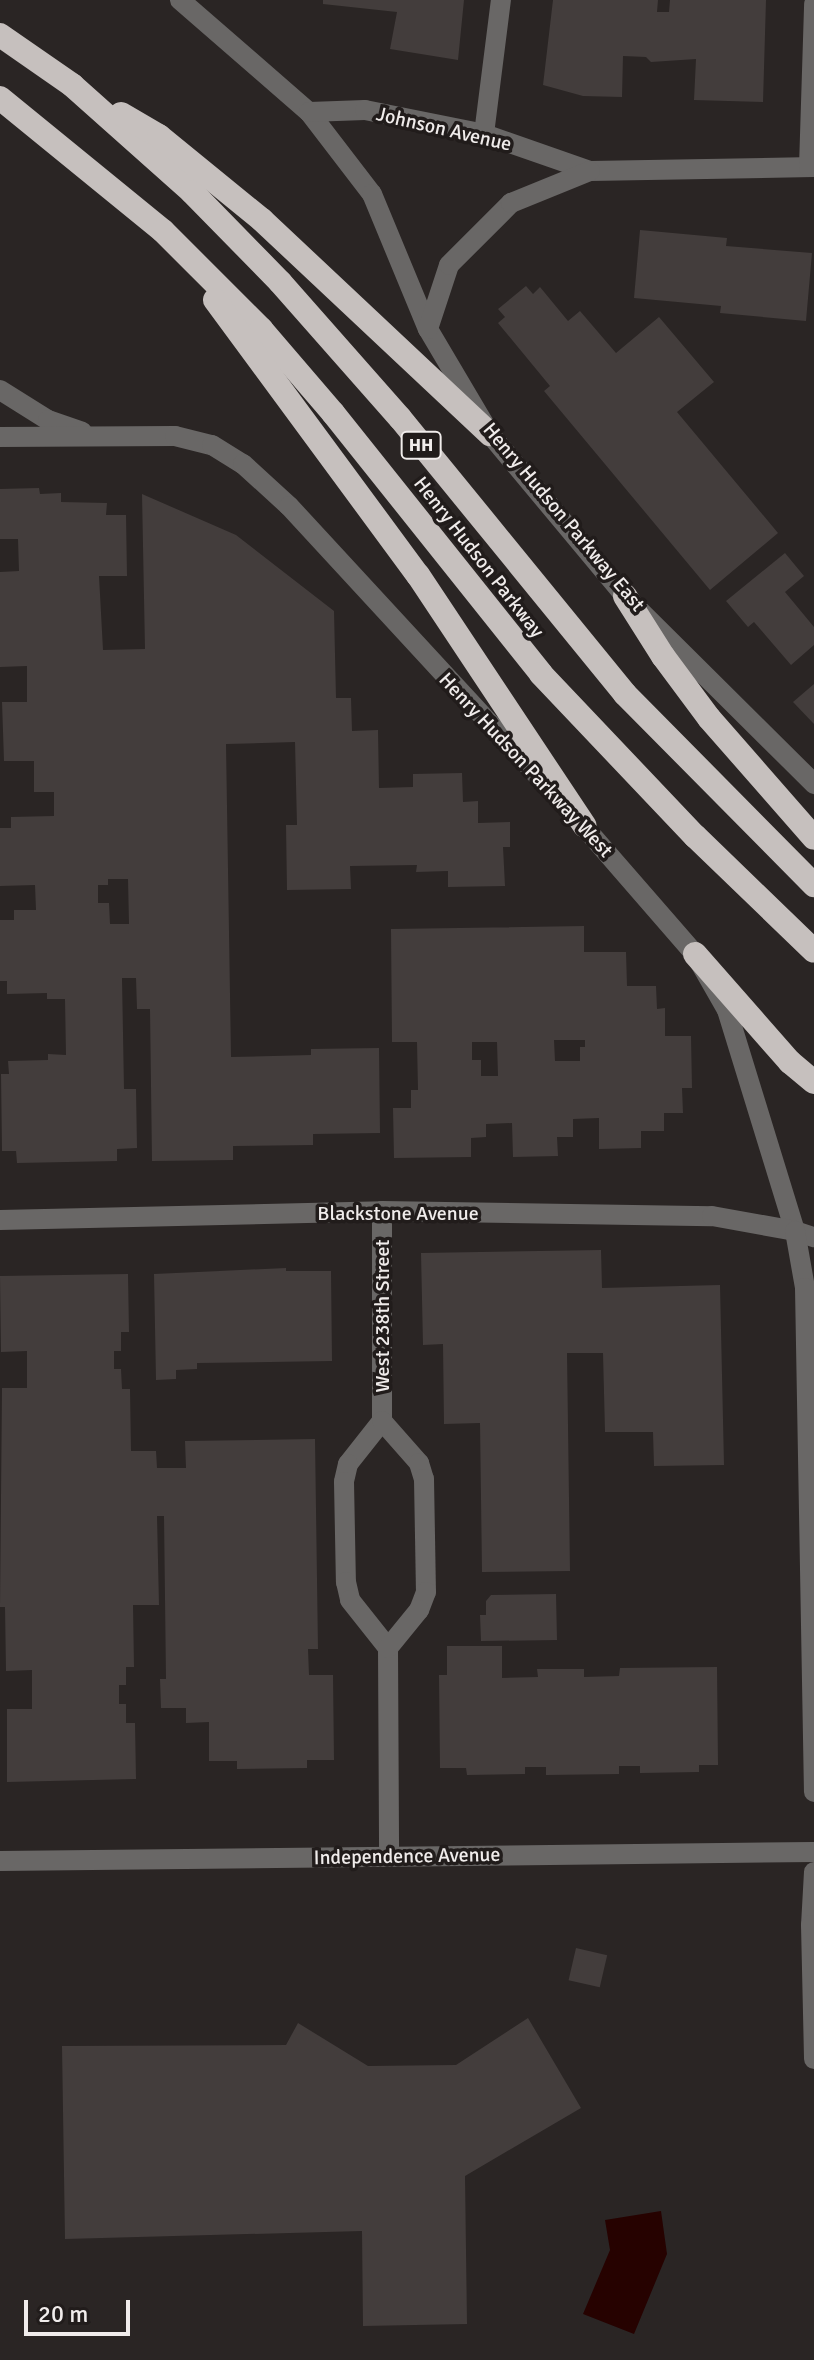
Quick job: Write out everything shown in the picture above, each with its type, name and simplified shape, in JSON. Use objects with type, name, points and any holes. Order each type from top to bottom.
[{"type":"highway","name":"Henry Hudson Parkway","points":[[0,35],[72,85],[192,192],[280,282],[391,408],[625,694],[814,885]]},
{"type":"highway","points":[[72,85],[159,136],[262,220],[490,434]]},
{"type":"highway","name":"Henry Hudson Parkway","points":[[0,98],[163,231],[261,329],[323,401],[541,674],[695,836],[814,951]]},
{"type":"highway","points":[[163,231],[418,575],[585,826]]},
{"type":"highway","points":[[625,596],[663,656],[709,718],[814,838]]},
{"type":"highway","points":[[695,954],[790,1062],[814,1082]]},
{"type":"street","name":"Henry Hudson Parkway East","points":[[180,0],[309,112],[372,194],[428,329],[490,434],[625,596],[814,784]]},
{"type":"street","points":[[484,134],[501,0]]},
{"type":"street","points":[[812,167],[814,4]]},
{"type":"street","name":"Johnson Avenue","points":[[309,112],[365,110],[484,134],[590,171],[812,167]]},
{"type":"street","points":[[428,329],[449,265],[511,203],[590,171]]},
{"type":"street","name":"Henry Hudson Parkway West","points":[[0,390],[48,420],[93,436]]},
{"type":"street","name":"Henry Hudson Parkway West","points":[[0,437],[175,436],[212,445],[243,464],[289,506],[585,826],[695,954],[727,1010],[805,1234],[812,1488],[814,1792]]},
{"type":"street","name":"Blackstone Avenue","points":[[0,1220],[382,1211],[712,1216],[805,1234]]},
{"type":"street","name":"West 238th Street","points":[[382,1211],[382,1421],[348,1464],[344,1482],[346,1582],[350,1600],[388,1648],[419,1610],[426,1592],[424,1479],[419,1463],[382,1421]]},
{"type":"street","points":[[388,1648],[389,1856]]},
{"type":"street","name":"Independence Avenue","points":[[0,1861],[814,1852]]},
{"type":"street","points":[[814,1872],[811,1925],[814,2059]]},
{"type":"shaded area","points":[[661,2211],[667,2254],[634,2334],[583,2314],[610,2250],[605,2220]]},
{"type":"building","points":[[323,0],[464,0],[458,60],[390,49],[397,12],[323,4]]},
{"type":"building","points":[[553,0],[658,0],[657,12],[669,12],[670,0],[766,0],[763,102],[694,100],[696,59],[651,62],[646,57],[623,56],[622,97],[583,96],[543,85]]},
{"type":"building","points":[[640,230],[727,238],[726,246],[812,253],[806,321],[720,313],[721,306],[634,298]]},
{"type":"building","points":[[526,286],[533,294],[540,287],[568,321],[580,311],[616,353],[659,317],[714,382],[677,412],[778,533],[710,590],[544,391],[550,386],[498,323],[505,317],[498,309]]},
{"type":"building","points":[[39,488],[40,494],[61,493],[61,502],[107,503],[106,515],[126,515],[127,576],[99,576],[103,650],[145,649],[142,494],[236,535],[334,611],[336,698],[351,698],[352,731],[378,730],[379,788],[413,787],[413,774],[462,773],[463,802],[478,801],[478,823],[510,822],[510,847],[503,847],[505,886],[448,887],[448,871],[416,872],[417,865],[350,866],[351,889],[287,890],[286,825],[297,825],[295,742],[226,744],[231,1057],[311,1055],[311,1049],[379,1048],[380,1133],[313,1134],[313,1145],[233,1146],[233,1160],[152,1161],[150,1009],[137,1009],[136,978],[122,978],[124,1089],[136,1089],[137,1148],[117,1149],[117,1161],[17,1163],[16,1151],[2,1151],[1,1074],[9,1074],[8,1061],[48,1060],[48,1054],[66,1055],[65,999],[47,999],[47,993],[7,994],[7,981],[0,981],[0,920],[14,920],[14,910],[36,910],[35,885],[0,886],[0,828],[11,828],[11,817],[54,816],[54,792],[34,792],[34,761],[4,761],[2,702],[27,702],[27,666],[0,667],[0,572],[19,571],[18,539],[0,539],[0,489]],"holes":[[[108,879],[128,879],[129,924],[110,924],[109,903],[98,903],[98,885],[108,885]]]},
{"type":"building","points":[[785,553],[804,576],[785,592],[814,627],[814,645],[791,665],[754,622],[748,627],[726,601]]},
{"type":"building","points":[[814,684],[814,724],[793,702]]},
{"type":"building","points":[[584,926],[584,952],[626,952],[627,986],[656,986],[657,1009],[665,1008],[665,1036],[691,1036],[692,1088],[682,1088],[683,1113],[664,1113],[664,1131],[641,1131],[641,1148],[599,1149],[599,1118],[573,1119],[573,1137],[557,1137],[558,1156],[513,1157],[512,1123],[486,1124],[486,1137],[471,1138],[471,1157],[394,1158],[393,1108],[411,1108],[411,1090],[418,1090],[417,1042],[392,1042],[391,929]],"holes":[[[554,1040],[585,1040],[585,1047],[580,1047],[580,1061],[555,1061]],[[472,1042],[497,1042],[498,1076],[481,1076],[481,1060],[472,1060]]]},
{"type":"building","points":[[601,1250],[602,1288],[720,1285],[724,1465],[654,1466],[653,1432],[605,1432],[603,1353],[567,1353],[570,1571],[482,1572],[480,1423],[444,1424],[443,1344],[423,1345],[421,1253]]},
{"type":"building","points":[[286,1268],[286,1271],[331,1271],[332,1361],[197,1363],[197,1369],[176,1370],[176,1379],[156,1380],[154,1274]]},
{"type":"building","points":[[128,1274],[129,1332],[121,1332],[121,1351],[114,1351],[114,1369],[121,1369],[122,1389],[130,1389],[131,1451],[156,1451],[157,1468],[186,1468],[185,1441],[315,1439],[318,1649],[308,1649],[309,1675],[333,1675],[334,1760],[307,1760],[307,1768],[237,1769],[237,1761],[209,1761],[209,1722],[186,1723],[186,1708],[161,1708],[160,1679],[166,1679],[164,1516],[157,1516],[159,1605],[133,1605],[134,1667],[126,1667],[126,1685],[119,1685],[119,1704],[126,1704],[126,1723],[135,1723],[136,1779],[7,1782],[7,1709],[32,1709],[32,1670],[6,1671],[5,1607],[0,1607],[2,1388],[27,1388],[27,1351],[1,1352],[0,1276]]},
{"type":"building","points":[[556,1594],[557,1640],[481,1641],[480,1615],[486,1615],[486,1601],[491,1595]]},
{"type":"building","points":[[447,1646],[502,1646],[502,1678],[538,1677],[537,1669],[584,1669],[584,1677],[619,1676],[620,1668],[717,1667],[718,1765],[699,1765],[699,1772],[640,1773],[640,1766],[619,1766],[619,1774],[546,1775],[546,1767],[525,1767],[525,1774],[467,1775],[466,1768],[440,1768],[439,1675],[447,1675]]},
{"type":"building","points":[[576,1948],[607,1955],[600,1987],[569,1980]]},
{"type":"building","points":[[528,2018],[581,2108],[465,2176],[467,2324],[363,2326],[362,2231],[65,2239],[62,2046],[286,2045],[298,2023],[368,2066],[456,2065]]}]
